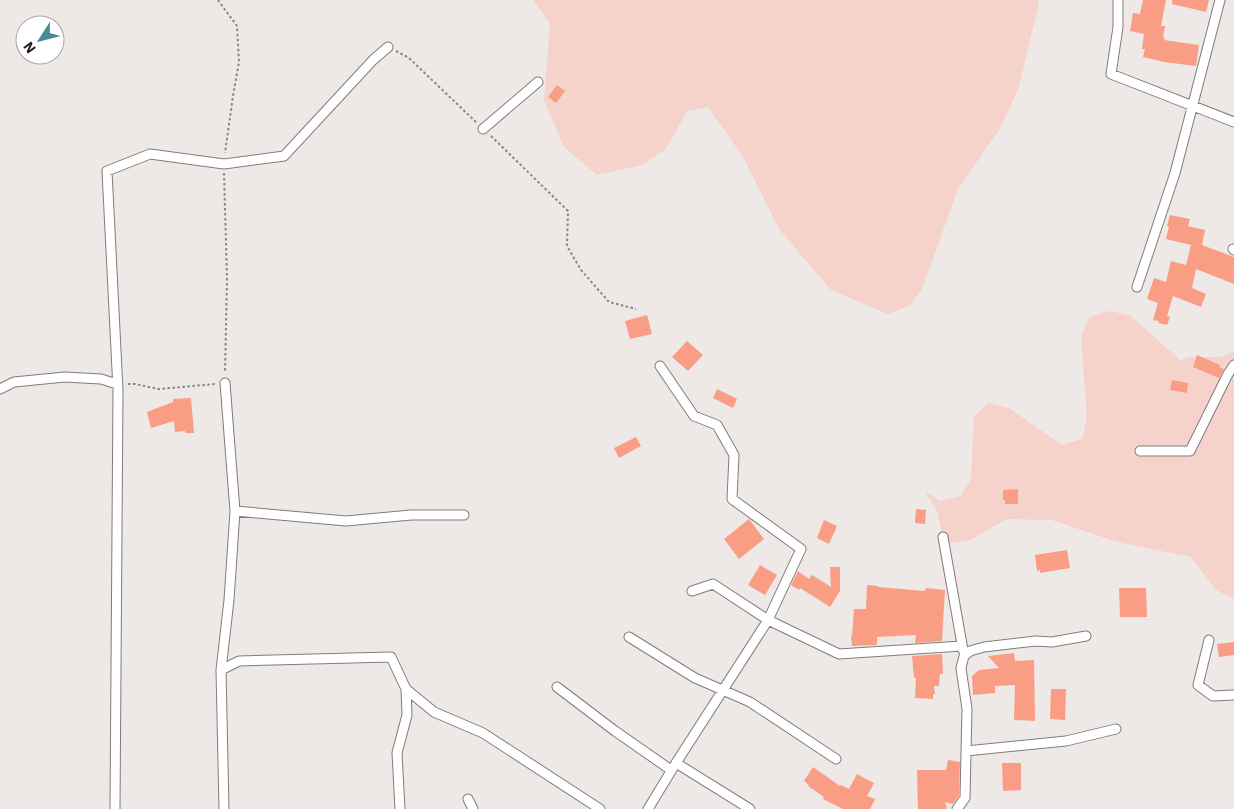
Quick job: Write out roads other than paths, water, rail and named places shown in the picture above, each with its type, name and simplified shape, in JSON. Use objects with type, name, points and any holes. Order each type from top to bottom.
[{"type":"street","points":[[1118,0],[1118,27],[1112,74],[1234,122]]},
{"type":"street","points":[[1137,287],[1175,173],[1220,0]]},
{"type":"street","points":[[115,809],[117,384],[107,171],[150,154],[224,164],[284,156],[373,60],[388,47]]},
{"type":"street","points":[[483,129],[538,82]]},
{"type":"street","points":[[1140,451],[1190,452],[1231,375],[1234,365]]},
{"type":"street","points":[[648,809],[768,620],[800,550],[732,499],[734,455],[717,425],[694,416],[660,366]]},
{"type":"street","points":[[0,389],[14,382],[65,377],[101,379],[117,384]]},
{"type":"street","points":[[224,809],[221,670],[230,600],[234,510],[225,383]]},
{"type":"street","points":[[234,510],[346,521],[411,515],[464,515]]},
{"type":"street","points":[[943,537],[964,656],[962,668],[967,709],[965,798],[957,809]]},
{"type":"street","points":[[692,591],[713,584],[768,620],[839,654],[962,646]]},
{"type":"street","points":[[964,656],[970,651],[984,647],[1036,641],[1052,642],[1086,636]]},
{"type":"street","points":[[629,637],[695,678],[750,702],[836,759]]},
{"type":"street","points":[[1209,640],[1198,685],[1213,696],[1234,695]]},
{"type":"street","points":[[221,670],[240,661],[391,657],[406,689],[407,715],[397,753],[400,809]]},
{"type":"street","points":[[556,687],[615,731],[673,767],[750,809]]},
{"type":"street","points":[[406,689],[434,712],[483,733],[600,809]]},
{"type":"street","points":[[966,751],[1066,741],[1116,729]]},
{"type":"street","points":[[468,798],[472,809]]}]
